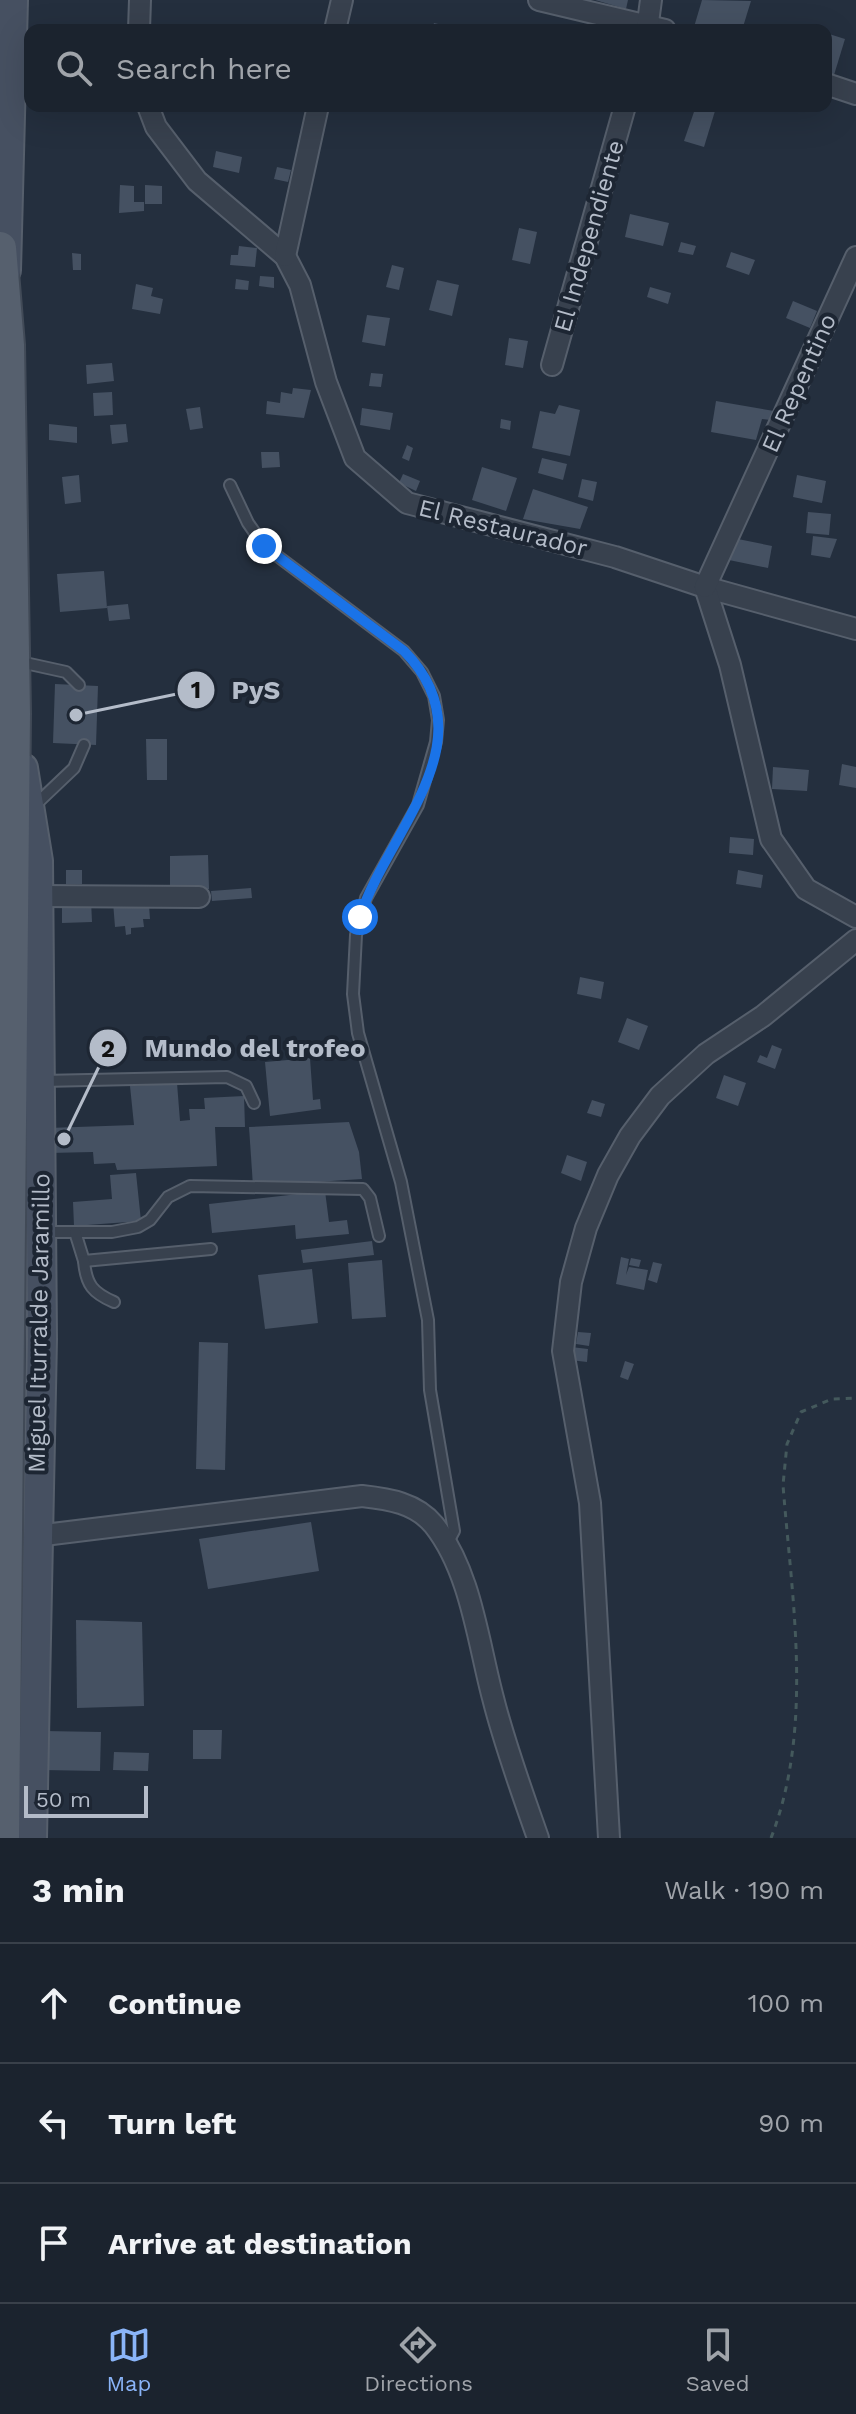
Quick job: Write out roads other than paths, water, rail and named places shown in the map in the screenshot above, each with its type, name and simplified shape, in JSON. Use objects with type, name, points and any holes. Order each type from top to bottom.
[{"type":"main road","points":[[6,295],[13,0]]},
{"type":"main road","name":"Miguel Iturralde Jaramillo","points":[[0,248],[6,295],[6,612],[13,660],[16,862],[3,1838]]},
{"type":"main road","name":"Miguel Iturralde Jaramillo","points":[[14,714],[30,810],[16,862],[38,896],[41,1232],[32,1838]]},
{"type":"street","points":[[139,24],[140,0]]},
{"type":"street","points":[[336,24],[342,0]]},
{"type":"street","points":[[539,0],[637,24]]},
{"type":"street","points":[[651,0],[653,24]]},
{"type":"street","points":[[832,86],[856,94]]},
{"type":"street","name":"El Restaurador","points":[[150,112],[156,127],[197,181],[285,256],[300,285],[326,382],[355,458],[407,503],[615,557],[705,587],[856,629]]},
{"type":"street","points":[[285,256],[317,112]]},
{"type":"street","name":"El Independiente","points":[[552,365],[623,112]]},
{"type":"street","name":"El Repentino","points":[[705,587],[856,257]]},
{"type":"street","points":[[705,587],[730,665],[771,839],[806,889],[856,917]]},
{"type":"street","points":[[38,896],[199,897]]},
{"type":"street","points":[[609,1838],[590,1503],[563,1351],[571,1282],[586,1228],[608,1175],[630,1136],[660,1096],[706,1054],[763,1016],[856,940]]},
{"type":"street","points":[[36,1536],[362,1496],[388,1499],[412,1507],[433,1525],[457,1564],[494,1702],[538,1838]]},
{"type":"lane","points":[[230,485],[248,523],[264,546],[404,651],[429,685],[436,708],[436,742],[426,785],[409,825],[385,860],[366,898],[356,935],[352,974],[358,1033],[401,1182],[428,1320],[430,1390],[454,1531],[445,1545]]},
{"type":"lane","points":[[13,660],[66,672],[79,685]]},
{"type":"lane","points":[[30,810],[74,768],[84,745]]},
{"type":"lane","points":[[40,1081],[227,1077],[246,1086],[254,1103]]},
{"type":"lane","points":[[41,1232],[112,1232],[138,1227],[150,1220],[168,1197],[190,1186],[363,1189],[370,1198],[379,1236]]},
{"type":"lane","points":[[75,1232],[88,1283],[95,1293],[114,1302]]},
{"type":"lane","points":[[84,1261],[211,1249]]},
{"type":"place","name":"PyS","points":[[76,715]]},
{"type":"place","name":"Mundo del trofeo","points":[[64,1139]]}]
